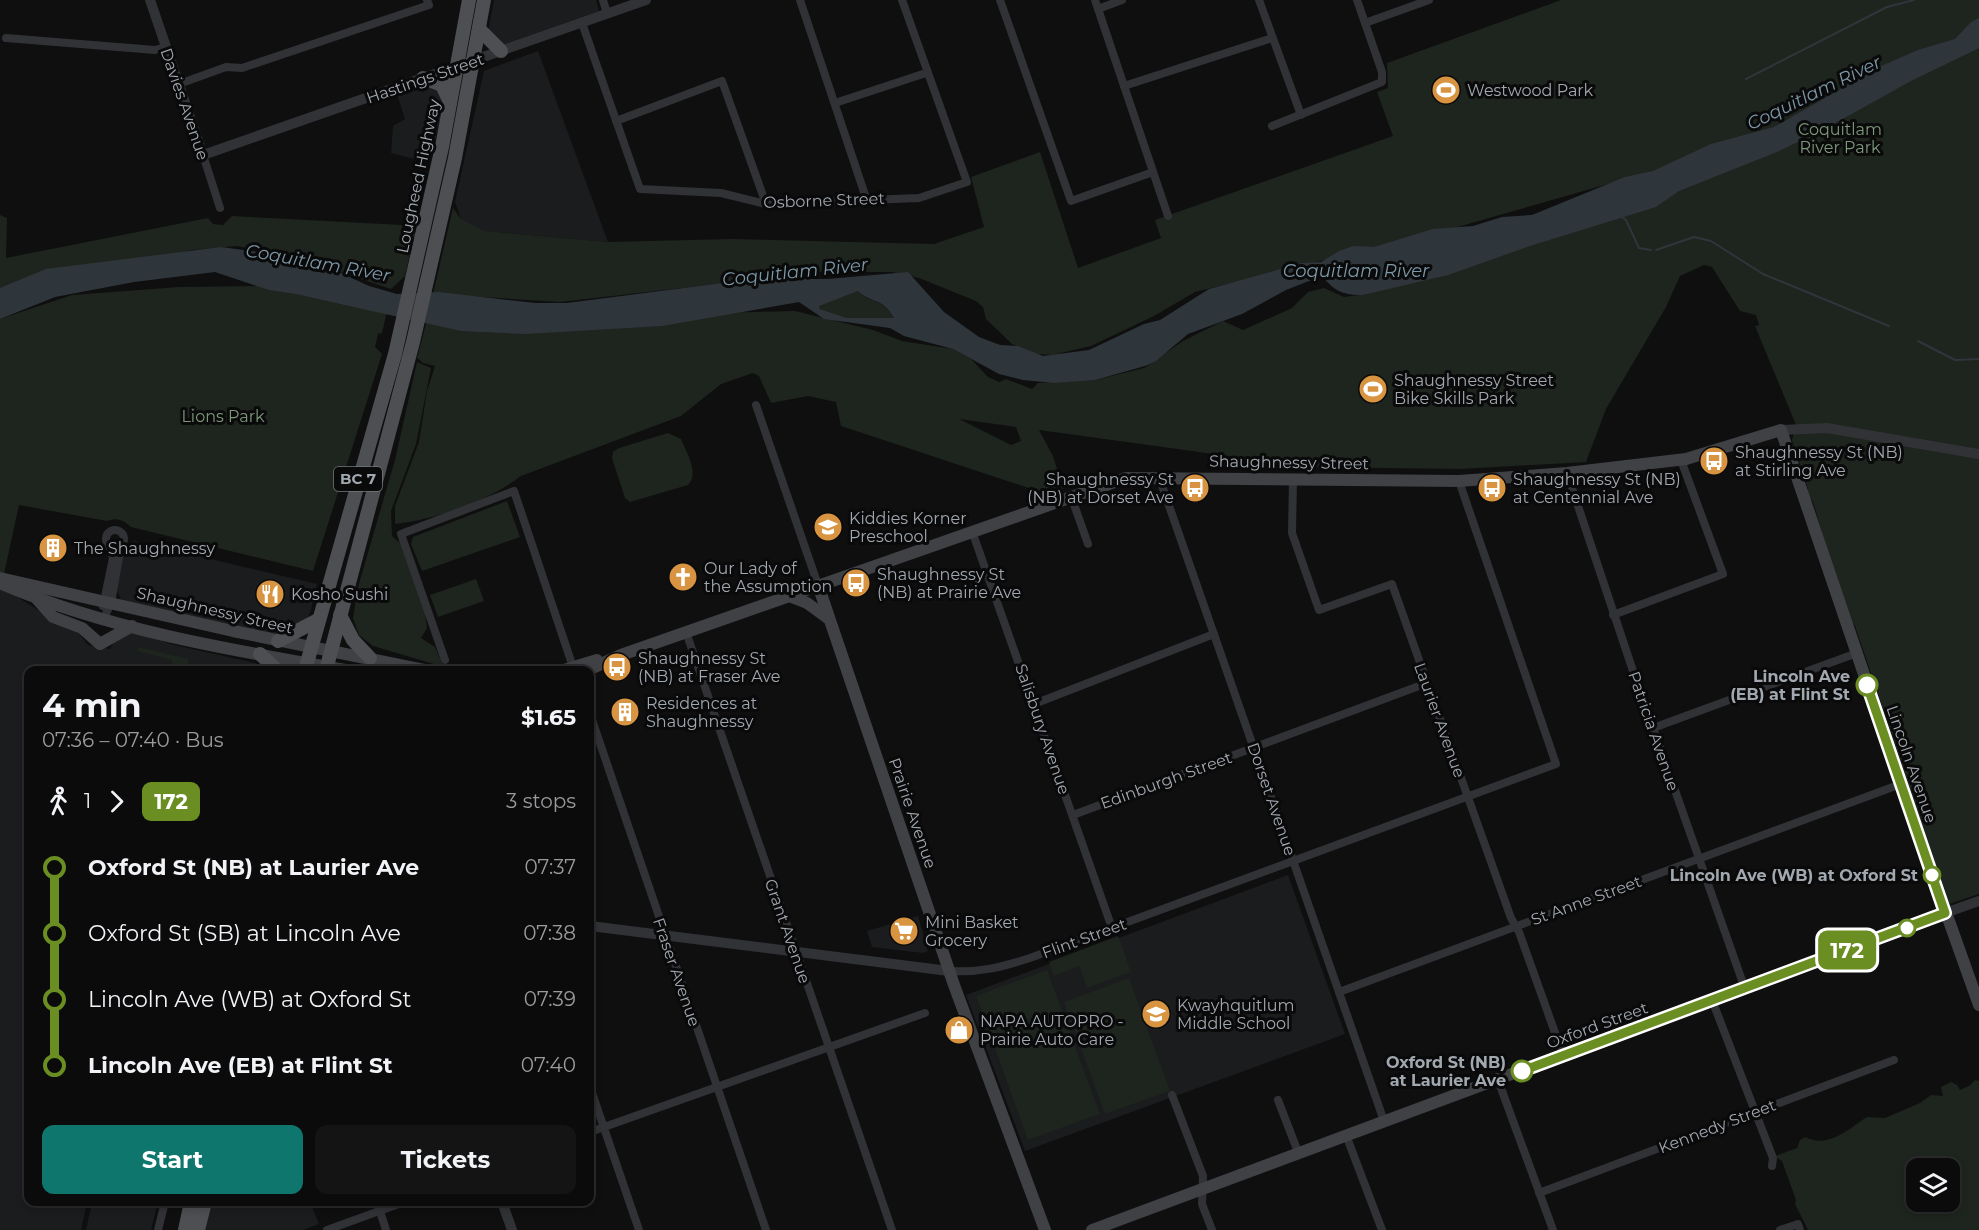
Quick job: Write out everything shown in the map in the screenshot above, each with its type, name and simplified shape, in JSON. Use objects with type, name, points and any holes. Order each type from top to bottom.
[{"type":"main road","name":"Lougheed Highway","points":[[306,666],[398,338],[420,249],[469,0]]},
{"type":"main road","name":"Lougheed Highway","points":[[327,666],[414,342],[484,0]]},
{"type":"main road","points":[[479,29],[501,51]]},
{"type":"main road","points":[[423,78],[442,85],[450,105]]},
{"type":"main road","name":"Shaughnessy Street","points":[[584,666],[621,655],[1126,478],[1460,481],[1567,473],[1681,460],[1781,430]]},
{"type":"main road","name":"Lincoln Avenue","points":[[1781,430],[1945,913],[1979,1005]]},
{"type":"main road","name":"Shaughnessy Street","points":[[0,578],[310,648],[406,666]]},
{"type":"main road","name":"Shaughnessy Street","points":[[0,583],[36,598],[132,626],[260,654],[302,666]]},
{"type":"main road","name":"Prairie Avenue","points":[[818,585],[949,971],[1045,1230]]},
{"type":"main road","points":[[789,596],[807,603],[830,619]]},
{"type":"main road","points":[[36,598],[53,617],[82,628],[100,644],[132,626]]},
{"type":"main road","points":[[340,615],[353,640],[370,658]]},
{"type":"main road","points":[[278,641],[318,620]]},
{"type":"main road","points":[[260,654],[273,666]]},
{"type":"main road","name":"Shaughnessy Street","points":[[594,667],[621,655]]},
{"type":"main road","name":"Oxford Street","points":[[1092,1230],[1945,913]]},
{"type":"main road","points":[[185,1230],[190,1206]]},
{"type":"main road","points":[[198,1230],[204,1206]]},
{"type":"street","name":"Davies Avenue","points":[[150,0],[220,208]]},
{"type":"street","points":[[603,0],[607,14]]},
{"type":"street","name":"Hastings Street","points":[[203,155],[646,0]]},
{"type":"street","points":[[800,0],[866,198]]},
{"type":"street","points":[[835,103],[926,73],[902,0]]},
{"type":"street","points":[[1000,0],[1071,201],[1153,172]]},
{"type":"street","points":[[1122,0],[1096,4],[1168,216]]},
{"type":"street","points":[[1259,0],[1301,115]]},
{"type":"street","points":[[1272,126],[1372,89],[1383,80],[1357,0]]},
{"type":"street","points":[[1365,23],[1429,0]]},
{"type":"street","points":[[179,84],[226,68],[242,68],[428,2]]},
{"type":"street","name":"Osborne Street","points":[[582,22],[640,189],[721,193],[766,204],[866,198],[919,198],[967,182],[926,73]]},
{"type":"street","points":[[6,38],[155,50],[166,47]]},
{"type":"street","points":[[1124,86],[1272,38]]},
{"type":"street","points":[[616,121],[722,81],[766,204]]},
{"type":"street","name":"Prairie Avenue","points":[[756,405],[818,585]]},
{"type":"street","name":"Shaughnessy Street","points":[[1781,430],[1827,428],[1979,454]]},
{"type":"street","points":[[1613,615],[1723,574],[1681,460]]},
{"type":"street","name":"Patricia Avenue","points":[[1567,473],[1613,615],[1745,989]]},
{"type":"street","name":"Dorset Avenue","points":[[1159,477],[1384,1121]]},
{"type":"street","name":"Laurier Avenue","points":[[1293,479],[1292,532],[1319,610],[1392,584],[1563,1055]]},
{"type":"street","name":"Flint Street","points":[[594,927],[949,971],[970,973],[993,970],[1294,862],[1556,764],[1460,481]]},
{"type":"street","points":[[445,660],[401,534],[514,491],[569,666]]},
{"type":"street","points":[[1071,496],[1088,544]]},
{"type":"street","points":[[104,618],[106,602],[113,561],[105,538],[114,530],[124,536],[106,602]]},
{"type":"street","name":"Salisbury Avenue","points":[[972,531],[1035,704],[1112,928]]},
{"type":"street","points":[[109,546],[114,549],[121,546]]},
{"type":"street","name":"Grant Avenue","points":[[686,632],[892,1230]]},
{"type":"street","points":[[1035,704],[1214,634]]},
{"type":"street","points":[[1653,728],[1857,653]]},
{"type":"street","name":"Edinburgh Street","points":[[1073,815],[1427,683]]},
{"type":"street","name":"Fraser Avenue","points":[[594,726],[766,1230]]},
{"type":"street","name":"St Anne Street","points":[[1339,992],[1901,784]]},
{"type":"street","name":"Oxford Street","points":[[1945,913],[1979,901]]},
{"type":"street","points":[[1712,1000],[1773,1158],[1772,1166]]},
{"type":"street","points":[[594,1131],[925,1013]]},
{"type":"street","name":"Kennedy Street","points":[[1539,1193],[1894,1060]]},
{"type":"street","points":[[1498,1080],[1553,1230]]},
{"type":"street","points":[[1172,1095],[1203,1176],[1202,1204],[1212,1230]]},
{"type":"street","points":[[594,1098],[639,1230]]},
{"type":"street","points":[[1278,1100],[1298,1152]]},
{"type":"street","points":[[1346,1135],[1382,1230]]},
{"type":"street","points":[[158,1230],[164,1206]]},
{"type":"street","points":[[327,1230],[378,1206],[386,1230]]},
{"type":"street","points":[[503,1206],[512,1230]]},
{"type":"street","points":[[1780,1230],[1799,1227]]},
{"type":"shaded area","points":[[494,0],[596,0],[599,11],[505,44],[496,42],[488,32]]},
{"type":"shaded area","points":[[538,51],[608,242],[486,231],[461,219],[455,202],[484,71]]},
{"type":"shaded area","points":[[426,84],[434,85],[444,101],[434,145],[418,160],[391,153],[393,126],[405,119],[397,94]]},
{"type":"shaded area","points":[[134,541],[317,584],[307,620],[280,633],[269,633],[121,600],[117,590],[123,556],[129,543]]},
{"type":"shaded area","points":[[0,586],[49,617],[74,627],[88,645],[110,649],[115,640],[125,633],[141,632],[170,644],[262,666],[24,666],[24,1206],[86,1206],[81,1230],[0,1230]]},
{"type":"shaded area","name":"Kwayhquitlum Middle School","points":[[1288,875],[1345,1034],[1025,1151],[966,995]]},
{"type":"shaded area","points":[[918,916],[928,951],[923,953],[872,947],[867,931]]},
{"type":"shaded area","points":[[91,1206],[157,1206],[151,1230],[86,1230]]},
{"type":"shaded area","points":[[208,1206],[312,1206],[319,1224],[303,1230],[203,1230]]},
{"type":"green space","name":"Coquitlam River Park","points":[[1561,0],[1979,0],[1979,894],[1949,904],[1935,862],[1930,859],[1929,845],[1855,626],[1846,613],[1813,502],[1806,493],[1808,489],[1792,440],[1796,425],[1755,326],[1759,325],[1756,315],[1740,311],[1712,267],[1704,265],[1680,276],[1666,307],[1606,409],[1586,462],[1461,469],[1309,467],[1039,430],[1053,456],[1063,489],[1050,495],[841,426],[836,402],[808,396],[771,403],[759,376],[753,373],[721,384],[681,416],[521,476],[494,493],[461,508],[411,522],[395,524],[395,506],[419,442],[427,391],[435,366],[423,363],[417,358],[427,320],[795,311],[873,330],[902,341],[953,349],[971,359],[988,377],[999,382],[1006,379],[1032,389],[1038,383],[1095,380],[1144,368],[1183,341],[1223,321],[1243,330],[1292,308],[1308,292],[1324,288],[1344,297],[1367,294],[1442,270],[1699,158],[1454,228],[1195,292],[1154,316],[1091,346],[1052,355],[1034,354],[1012,344],[986,319],[983,307],[976,301],[919,278],[892,272],[822,272],[560,302],[433,294],[453,208],[461,219],[486,231],[608,242],[732,239],[934,244],[984,227],[971,177],[1040,152],[1078,268],[1161,238],[1155,220],[1393,136],[1377,92],[1388,88],[1387,63]],"holes":[[[959,419],[1016,427],[1021,441],[1011,445]]]},
{"type":"green space","points":[[0,215],[7,218],[6,258],[208,218],[213,224],[223,225],[232,216],[402,225],[416,229],[414,239],[407,242],[405,248],[410,254],[405,276],[391,289],[294,257],[237,246],[193,250],[0,288]]},
{"type":"green space","name":"Lions Park","points":[[262,286],[388,307],[382,333],[378,334],[375,347],[382,354],[313,571],[131,527],[120,520],[107,521],[19,505],[4,574],[0,574],[0,319],[72,295],[179,287]]},
{"type":"green space","points":[[858,291],[884,306],[894,318],[847,318],[820,309],[819,305]]},
{"type":"green space","points":[[417,362],[431,368],[416,444],[391,511],[392,536],[401,544],[425,613],[427,628],[421,638],[435,647],[444,666],[373,646],[359,635],[353,618],[358,587],[395,460]]},
{"type":"green space","points":[[668,433],[681,439],[691,462],[693,475],[691,480],[688,485],[630,502],[625,498],[612,458],[613,452],[619,448]]},
{"type":"green space","points":[[507,501],[520,537],[422,571],[411,544],[413,537]]},
{"type":"green space","points":[[476,579],[484,601],[438,617],[430,595]]},
{"type":"green space","points":[[138,647],[189,659],[188,666],[171,666],[172,660],[137,651]]},
{"type":"green space","points":[[1118,936],[1131,972],[1087,988],[1079,966],[1054,976],[1049,962]]},
{"type":"green space","points":[[1047,970],[1100,1114],[1028,1140],[976,996]]},
{"type":"green space","points":[[1129,978],[1170,1091],[1105,1114],[1064,1002]]},
{"type":"green space","points":[[1975,1080],[1979,1081],[1979,1230],[1808,1230],[1795,1204],[1796,1200],[1782,1161],[1775,1157],[1797,1148],[1800,1140],[1805,1137],[1822,1141],[1830,1139],[1867,1117],[1885,1118],[1920,1103],[1931,1095],[1943,1096],[1941,1087],[1951,1082],[1960,1090]]},
{"type":"water","name":"Coquitlam River","points":[[1979,18],[1979,48],[1911,81],[1821,131],[1777,152],[1679,191],[1656,207],[1530,246],[1448,275],[1363,295],[1340,292],[1323,277],[1319,277],[1286,290],[1242,314],[1188,334],[1156,361],[1095,380],[1054,383],[1023,380],[999,374],[953,349],[904,336],[890,328],[824,319],[799,302],[662,326],[525,334],[461,331],[269,290],[215,272],[134,282],[55,297],[0,319],[0,288],[46,269],[221,247],[310,259],[369,286],[397,294],[439,292],[535,303],[567,303],[754,279],[828,279],[908,272],[944,312],[979,337],[1000,345],[1018,346],[1043,356],[1089,350],[1144,324],[1160,320],[1209,289],[1302,263],[1321,262],[1353,246],[1374,247],[1433,229],[1473,226],[1502,217],[1532,215],[1625,177],[1653,171],[1711,144],[1774,127],[1879,67],[1918,50],[1955,39],[1971,22]],"holes":[[[858,291],[885,306],[894,318],[847,318],[820,309],[819,306]]]},
{"type":"waterway","points":[[1746,79],[1887,7],[1914,0]]},
{"type":"waterway","points":[[1622,217],[1626,220],[1639,248],[1651,250]]},
{"type":"waterway","points":[[1656,250],[1694,237],[1711,241],[1763,274],[1889,326]]},
{"type":"waterway","points":[[1918,341],[1955,360],[1979,359]]},
{"type":"bus line","name":"172","points":[[1522,1071],[1945,913],[1867,685]]},
{"type":"place","name":"Westwood Park","points":[[1446,90]]},
{"type":"place","name":"Shaughnessy Street Bike Skills Park","points":[[1373,389]]},
{"type":"place","name":"Shaughnessy St (NB) at Stirling Ave","points":[[1714,461]]},
{"type":"place","name":"Shaughnessy St (NB) at Dorset Ave","points":[[1195,488]]},
{"type":"place","name":"Shaughnessy St (NB) at Centennial Ave","points":[[1492,488]]},
{"type":"place","name":"Kiddies Korner Preschool","points":[[828,527]]},
{"type":"place","name":"The Shaughnessy","points":[[53,548]]},
{"type":"place","name":"Our Lady of the Assumption","points":[[683,577]]},
{"type":"place","name":"Shaughnessy St (NB) at Prairie Ave","points":[[856,583]]},
{"type":"place","name":"Kosho Sushi","points":[[270,594]]},
{"type":"place","name":"Shaughnessy St (NB) at Fraser Ave","points":[[617,667]]},
{"type":"place","name":"Lincoln Ave (EB) at Flint St","points":[[1867,685]]},
{"type":"place","name":"Residences at Shaughnessy","points":[[625,712]]},
{"type":"place","name":"Lincoln Ave (WB) at Oxford St","points":[[1932,875]]},
{"type":"place","name":"Mini Basket Grocery","points":[[904,931]]},
{"type":"place","name":"Kwayhquitlum Middle School","points":[[1156,1014]]},
{"type":"place","name":"NAPA AUTOPRO - Prairie Auto Care","points":[[959,1030]]},
{"type":"place","name":"Oxford St (NB) at Laurier Ave","points":[[1522,1071]]}]
